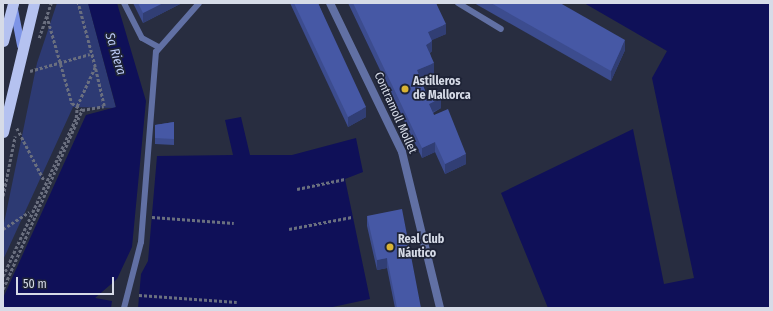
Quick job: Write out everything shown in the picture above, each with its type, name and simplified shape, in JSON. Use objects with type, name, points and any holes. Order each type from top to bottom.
[{"type":"highway","points":[[3,132],[21,48],[34,3]]},
{"type":"highway","points":[[3,41],[12,4]]},
{"type":"main road","points":[[12,4],[21,48]]},
{"type":"street","name":"Contramoll Mollet","points":[[330,3],[402,152],[440,308]]},
{"type":"lane","points":[[124,3],[142,38],[158,47]]},
{"type":"lane","points":[[124,308],[141,242],[158,47],[199,3]]},
{"type":"lane","points":[[458,3],[501,29]]},
{"type":"path","points":[[46,16],[72,103],[82,110],[104,106],[78,3]]},
{"type":"path","points":[[30,71],[90,54]]},
{"type":"path","points":[[3,276],[30,211],[76,118],[77,106],[95,67]]},
{"type":"path","points":[[3,289],[82,110]]},
{"type":"path","points":[[17,128],[45,180]]},
{"type":"path","points":[[296,189],[344,179]]},
{"type":"path","points":[[3,230],[30,211]]},
{"type":"path","points":[[152,217],[234,223]]},
{"type":"path","points":[[289,229],[352,218]]},
{"type":"path","points":[[139,295],[237,302]]},
{"type":"shaded area","points":[[57,3],[88,3],[116,108],[73,107],[3,260],[3,228],[37,63]]},
{"type":"water","name":"Sa Riera","points":[[88,3],[117,3],[146,101],[132,247],[117,279],[95,298],[112,301],[111,308],[3,308],[3,298],[86,115],[116,107]]},
{"type":"water","points":[[584,3],[770,3],[770,308],[548,308],[501,193],[633,129],[664,284],[694,278],[652,78],[667,51]]},
{"type":"water","points":[[241,117],[250,155],[292,155],[356,138],[363,172],[345,179],[370,299],[328,308],[138,308],[141,274],[148,261],[157,156],[233,155],[225,120]]},
{"type":"building","points":[[138,3],[163,3],[143,13]]},
{"type":"building","points":[[294,3],[318,3],[366,107],[348,117]]},
{"type":"building","name":"Astilleros de Mallorca","points":[[353,3],[436,3],[446,24],[428,32],[432,41],[426,45],[434,63],[417,70],[426,93],[438,90],[441,98],[429,104],[434,115],[448,109],[466,154],[445,164],[435,142],[422,148]]},
{"type":"building","points":[[491,3],[560,3],[625,40],[611,71]]},
{"type":"building","points":[[174,122],[174,139],[155,138],[155,125]]},
{"type":"building","name":"Real Club Náutico","points":[[402,209],[421,308],[397,308],[387,258],[377,260],[367,216]]},
{"type":"place","name":"Astilleros de Mallorca","points":[[405,89]]},
{"type":"place","name":"Real Club Náutico","points":[[390,247]]}]
